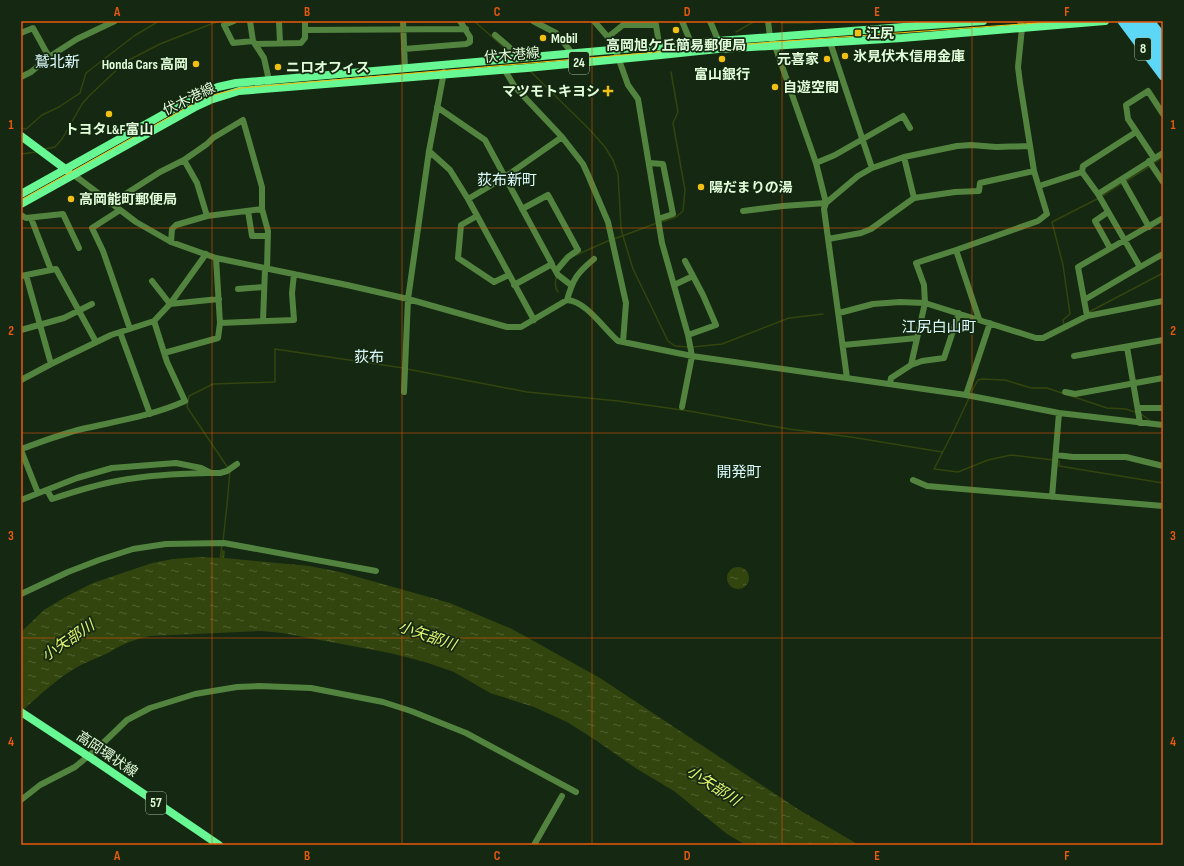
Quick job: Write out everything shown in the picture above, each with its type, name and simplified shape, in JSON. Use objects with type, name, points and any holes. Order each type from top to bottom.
[{"type":"highway","name":"8","points":[[1122,21],[1163,76]]},
{"type":"highway","name":"8","points":[[1131,21],[1163,63]]},
{"type":"highway","name":"8","points":[[1140,21],[1163,51]]},
{"type":"highway","name":"8","points":[[1150,21],[1162,37]]},
{"type":"highway","points":[[1162,37],[1163,24]]},
{"type":"main road","name":"伏木港線","points":[[21,194],[203,93],[231,84],[268,79],[718,40],[983,21]]},
{"type":"main road","name":"伏木港線","points":[[21,204],[210,100],[239,91],[383,80],[618,58],[661,56],[718,49],[830,42],[1021,25],[1104,21]]},
{"type":"main road","points":[[21,136],[74,175]]},
{"type":"main road","name":"高岡環状線","points":[[21,712],[219,845]]},
{"type":"street","points":[[21,77],[31,72],[49,57],[77,39],[115,21]]},
{"type":"street","points":[[234,21],[224,25],[233,43],[301,43],[305,38],[304,21]]},
{"type":"street","points":[[250,21],[254,42],[264,58],[268,88]]},
{"type":"street","points":[[279,21],[280,43]]},
{"type":"street","points":[[403,21],[405,68]]},
{"type":"street","points":[[404,49],[466,44],[470,42],[470,37],[460,21]]},
{"type":"street","points":[[533,21],[556,34],[572,53]]},
{"type":"street","points":[[594,21],[616,49],[628,85],[638,99],[662,243],[688,335],[692,356],[682,406]]},
{"type":"street","points":[[682,21],[691,43]]},
{"type":"street","points":[[710,21],[718,40]]},
{"type":"street","points":[[768,21],[770,37],[775,46],[816,163],[826,203]]},
{"type":"street","points":[[608,37],[626,23],[654,23],[661,56]]},
{"type":"street","points":[[911,365],[925,303],[924,285],[916,263],[1038,220],[1047,214],[1034,171],[1018,67],[1021,25]]},
{"type":"street","points":[[21,33],[33,28],[49,57]]},
{"type":"street","points":[[305,30],[466,30]]},
{"type":"street","points":[[496,35],[522,58]]},
{"type":"street","points":[[830,42],[872,168]]},
{"type":"street","points":[[404,392],[408,299],[428,150],[444,74],[444,64]]},
{"type":"street","points":[[504,69],[515,87],[562,137],[583,164],[608,222],[626,304],[623,342]]},
{"type":"street","points":[[1163,114],[1148,92],[1126,105],[1128,119],[1163,182]]},
{"type":"street","points":[[437,107],[485,140],[558,276],[571,285]]},
{"type":"street","points":[[816,163],[835,155],[903,116],[910,128]]},
{"type":"street","points":[[110,204],[160,172],[184,160],[213,138],[244,120],[262,187],[262,210],[268,231],[263,320]]},
{"type":"street","points":[[1136,132],[1083,166],[1082,172],[1099,197],[1140,267]]},
{"type":"street","points":[[468,199],[505,178],[562,137]]},
{"type":"street","points":[[847,378],[824,209],[826,203],[858,176],[872,168],[904,157],[957,146],[1030,146]]},
{"type":"street","points":[[428,150],[450,170],[468,199],[534,320]]},
{"type":"street","points":[[1099,197],[1163,153]]},
{"type":"street","points":[[904,157],[914,198]]},
{"type":"street","points":[[184,160],[197,183],[207,216]]},
{"type":"street","points":[[649,163],[663,164],[673,214],[658,219]]},
{"type":"street","points":[[828,239],[861,233],[871,229],[914,198],[954,192],[979,191],[980,183],[1034,171]]},
{"type":"street","points":[[1039,186],[1082,172]]},
{"type":"street","points":[[74,175],[110,204],[136,222],[171,242],[216,258],[408,299],[507,327],[520,327],[567,300],[574,301],[582,305],[618,341],[692,356],[890,384],[1060,413],[1163,425]]},
{"type":"street","points":[[1123,181],[1149,227]]},
{"type":"street","points":[[522,209],[548,195],[578,250],[568,257],[556,271]]},
{"type":"street","points":[[743,211],[826,203]]},
{"type":"street","points":[[120,210],[92,228],[102,251],[130,329]]},
{"type":"street","points":[[171,242],[172,229],[176,225],[207,216],[262,210]]},
{"type":"street","points":[[248,211],[252,236],[268,236]]},
{"type":"street","points":[[1108,212],[1095,221],[1110,248]]},
{"type":"street","points":[[21,215],[26,218],[31,218],[63,214],[79,248]]},
{"type":"street","points":[[477,216],[461,225],[458,258],[494,282],[509,275]]},
{"type":"street","points":[[31,218],[51,270]]},
{"type":"street","points":[[1087,316],[1078,267],[1163,218]]},
{"type":"street","points":[[956,250],[979,319]]},
{"type":"street","points":[[21,379],[96,342],[120,332],[154,321],[170,304],[206,254]]},
{"type":"street","points":[[1084,300],[1163,254]]},
{"type":"street","points":[[164,353],[218,338],[220,323],[216,258]]},
{"type":"street","points":[[567,300],[571,285],[580,270],[594,259]]},
{"type":"street","points":[[685,261],[703,295],[716,325],[688,335]]},
{"type":"street","points":[[514,285],[552,264]]},
{"type":"street","points":[[51,364],[24,275],[56,269],[96,342]]},
{"type":"street","points":[[220,323],[263,320],[294,320],[292,293],[294,274]]},
{"type":"street","points":[[674,285],[693,276]]},
{"type":"street","points":[[152,280],[170,304]]},
{"type":"street","points":[[238,289],[264,287]]},
{"type":"street","points":[[170,304],[219,299]]},
{"type":"street","points":[[839,313],[873,304],[900,302],[925,303],[1036,338],[1043,338],[1087,316],[1163,301]]},
{"type":"street","points":[[21,330],[64,318],[92,304]]},
{"type":"street","points":[[890,384],[891,378],[911,365],[922,361],[944,358],[959,313]]},
{"type":"street","points":[[38,493],[21,450],[62,435],[150,414],[185,401],[167,362],[154,321]]},
{"type":"street","points":[[966,396],[990,323]]},
{"type":"street","points":[[120,332],[150,414]]},
{"type":"street","points":[[843,346],[917,338]]},
{"type":"street","points":[[1074,356],[1163,340]]},
{"type":"street","points":[[1127,347],[1139,408],[1140,423]]},
{"type":"street","points":[[1065,392],[1075,394],[1163,378]]},
{"type":"street","points":[[1139,408],[1163,408]]},
{"type":"street","points":[[1052,497],[1060,413]]},
{"type":"street","points":[[1056,455],[1073,457],[1126,456],[1163,466]]},
{"type":"street","points":[[21,500],[77,478],[112,468],[176,463],[201,468],[211,473]]},
{"type":"street","points":[[47,490],[52,499],[80,490],[118,481],[181,474],[220,473],[227,471],[237,464]]},
{"type":"street","points":[[913,480],[927,486],[1163,506]]},
{"type":"street","points":[[21,594],[68,572],[99,560],[133,549],[166,544],[224,543],[376,571]]},
{"type":"street","points":[[21,800],[40,785],[75,767],[98,748],[127,720],[150,708],[195,694],[237,687],[259,686],[310,688],[383,702],[411,711],[466,733],[576,792]]},
{"type":"street","points":[[534,845],[562,796]]},
{"type":"water","name":"小矢部川","points":[[222,550],[225,551],[224,558],[309,566],[340,572],[450,603],[512,629],[600,678],[801,811],[859,845],[744,845],[727,834],[674,791],[637,769],[567,722],[534,707],[490,693],[454,672],[425,662],[390,653],[282,633],[261,631],[150,636],[140,638],[122,645],[73,670],[50,687],[21,712],[21,632],[44,610],[93,583],[152,563],[173,559],[199,557],[221,558]]},
{"type":"water","points":[[738,567],[746,570],[749,578],[746,586],[738,589],[730,586],[727,578],[730,570]]},
{"type":"waterway","points":[[21,128],[26,129],[42,115],[59,107],[80,93],[86,73],[134,36],[159,21]]},
{"type":"waterway","points":[[45,149],[55,147],[62,139],[82,104],[125,62],[160,44],[219,21]]},
{"type":"waterway","points":[[474,21],[513,55]]},
{"type":"waterway","points":[[736,32],[755,21]]},
{"type":"waterway","points":[[780,21],[781,23],[808,23],[822,21]]},
{"type":"waterway","points":[[530,71],[590,130],[605,147],[613,160],[618,174],[621,228],[633,269],[668,341],[675,346],[688,347]]},
{"type":"waterway","points":[[661,222],[676,217],[683,211],[685,190],[673,123],[678,112],[671,72]]},
{"type":"waterway","points":[[21,154],[36,152]]},
{"type":"waterway","points":[[1153,164],[1163,157]]},
{"type":"waterway","points":[[1126,181],[1150,166]]},
{"type":"waterway","points":[[1102,196],[1122,183]]},
{"type":"waterway","points":[[1064,325],[1063,320],[1070,314],[1063,265],[1052,222],[1099,198]]},
{"type":"waterway","points":[[614,239],[657,223]]},
{"type":"waterway","points":[[574,256],[610,240]]},
{"type":"waterway","points":[[1089,312],[1163,273]]},
{"type":"waterway","points":[[557,275],[555,284],[558,292]]},
{"type":"waterway","points":[[692,347],[722,344],[789,318],[823,314]]},
{"type":"waterway","points":[[228,468],[187,407],[189,396],[213,384],[275,382],[275,349],[403,368]]},
{"type":"waterway","points":[[407,369],[527,392],[618,401],[689,411],[789,429],[851,437],[942,452]]},
{"type":"waterway","points":[[970,394],[978,380],[1005,380],[1031,388],[1047,388],[1107,408],[1126,409],[1135,412]]},
{"type":"waterway","points":[[969,398],[934,469],[958,472],[988,460],[1011,455],[1053,460]]},
{"type":"waterway","points":[[1141,414],[1149,420]]},
{"type":"waterway","points":[[1057,461],[1059,461],[1059,466],[1163,483]]},
{"type":"waterway","points":[[223,541],[230,471]]},
{"type":"waterway","points":[[220,559],[222,545]]},
{"type":"tram line","points":[[21,200],[200,100],[241,88],[773,42],[1064,21]]},
{"type":"place","name":"高岡旭ケ丘簡易郵便局","points":[[676,30]]},
{"type":"place","name":"江尻","points":[[858,33]]},
{"type":"place","name":"Mobil","points":[[543,38]]},
{"type":"place","name":"氷見伏木信用金庫","points":[[845,56]]},
{"type":"place","name":"富山銀行","points":[[722,59]]},
{"type":"place","name":"元喜家","points":[[827,59]]},
{"type":"place","name":"Honda Cars 高岡","points":[[196,64]]},
{"type":"place","name":"ニロオフィス","points":[[278,67]]},
{"type":"place","name":"自遊空間","points":[[775,87]]},
{"type":"place","name":"マツモトキヨシ","points":[[608,91]]},
{"type":"place","name":"トヨタL&F富山","points":[[109,114]]},
{"type":"place","name":"陽だまりの湯","points":[[701,187]]},
{"type":"place","name":"高岡能町郵便局","points":[[71,199]]},
{"type":"district","name":"鷲北新","points":[[57,62]]},
{"type":"district","name":"荻布新町","points":[[507,180]]},
{"type":"district","name":"江尻白山町","points":[[939,327]]},
{"type":"district","name":"荻布","points":[[369,357]]},
{"type":"district","name":"開発町","points":[[739,472]]}]
